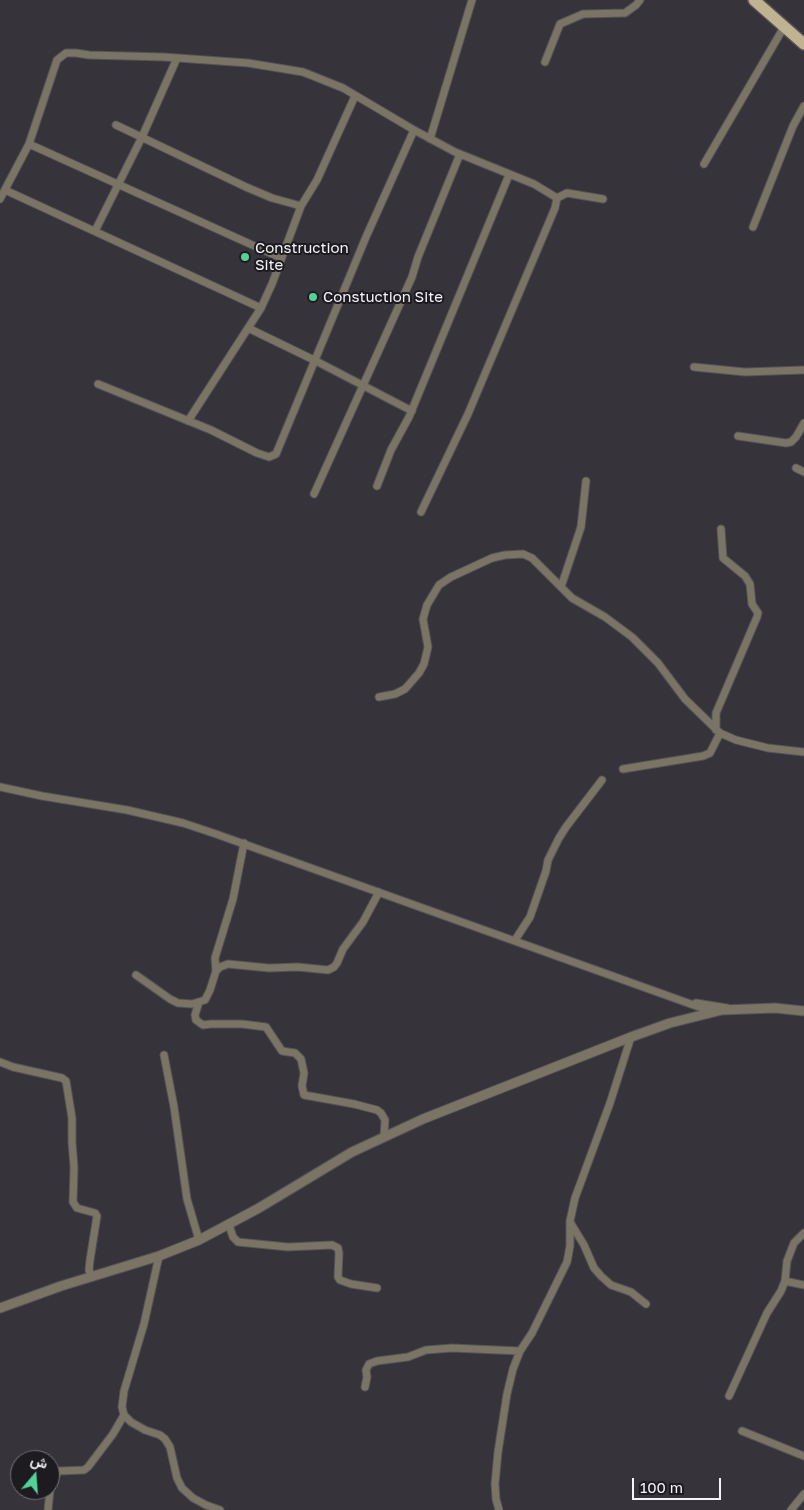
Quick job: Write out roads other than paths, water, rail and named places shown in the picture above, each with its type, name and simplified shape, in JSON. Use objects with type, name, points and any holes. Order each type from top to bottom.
[{"type":"main road","points":[[754,0],[804,44]]},
{"type":"street","points":[[430,139],[472,0]]},
{"type":"street","points":[[545,62],[560,24],[583,14],[625,13],[640,0]]},
{"type":"street","points":[[704,164],[784,27]]},
{"type":"street","points":[[0,199],[29,144],[57,60],[66,53],[248,63],[282,68],[314,76],[343,88],[430,139],[460,154],[534,184],[557,198]]},
{"type":"street","points":[[95,231],[142,137],[177,58]]},
{"type":"street","points":[[188,421],[262,308],[301,206],[317,180],[355,96]]},
{"type":"street","points":[[752,227],[793,126],[804,106]]},
{"type":"street","points":[[116,125],[263,194],[301,206]]},
{"type":"street","points":[[98,384],[188,421],[257,453],[269,457],[276,454],[366,237],[414,130]]},
{"type":"street","points":[[29,144],[281,258]]},
{"type":"street","points":[[314,494],[364,387],[412,277],[418,257],[460,154]]},
{"type":"street","points":[[377,486],[391,450],[412,411],[509,175]]},
{"type":"street","points":[[5,190],[262,308]]},
{"type":"street","points":[[557,198],[567,193],[603,199]]},
{"type":"street","points":[[421,512],[468,414],[555,208],[557,198]]},
{"type":"street","points":[[248,328],[412,411]]},
{"type":"street","points":[[694,367],[745,372],[804,370]]},
{"type":"street","points":[[738,436],[791,442],[804,423]]},
{"type":"street","points":[[796,468],[804,472]]},
{"type":"street","points":[[561,587],[581,527],[586,481]]},
{"type":"street","points":[[623,768],[703,756],[710,753],[718,731],[716,713],[757,620],[758,613],[752,604],[750,584],[745,576],[723,558],[721,529]]},
{"type":"street","points":[[379,697],[395,694],[405,689],[420,673],[428,648],[423,623],[427,605],[434,592],[444,581],[492,558],[518,554],[532,558],[572,598],[605,617],[632,637],[658,663],[684,699],[718,731],[736,740],[768,748],[804,752]]},
{"type":"street","points":[[515,940],[530,917],[536,903],[548,860],[559,838],[602,780]]},
{"type":"street","points":[[0,786],[183,823],[244,843],[713,1012]]},
{"type":"street","points":[[216,971],[215,958],[233,900],[244,843]]},
{"type":"street","points":[[136,975],[170,999],[186,1004],[205,1000],[216,971],[220,966],[228,964],[269,968],[298,967],[328,970],[337,963],[344,949],[363,922],[379,892]]},
{"type":"street","points":[[199,1002],[195,1015],[196,1020],[203,1025],[228,1024],[266,1027],[282,1050],[295,1053],[301,1059],[304,1073],[302,1086],[304,1095],[377,1110],[385,1120],[384,1137]]},
{"type":"street","points":[[690,1003],[734,1009]]},
{"type":"street","points":[[0,1308],[61,1286],[159,1256],[199,1240],[229,1225],[352,1152],[422,1119],[631,1037],[713,1012],[734,1009],[775,1008],[804,1011]]},
{"type":"street","points":[[499,1510],[495,1484],[507,1394],[520,1351],[532,1333],[567,1262],[570,1246],[570,1221],[575,1198],[616,1087],[631,1037]]},
{"type":"street","points":[[164,1055],[174,1107],[187,1198],[199,1240]]},
{"type":"street","points":[[0,1062],[66,1081],[72,1122],[73,1202],[77,1208],[95,1213],[97,1216],[89,1270],[92,1278]]},
{"type":"street","points":[[570,1221],[594,1268],[601,1276],[611,1285],[631,1292],[646,1304]]},
{"type":"street","points":[[229,1225],[233,1237],[238,1242],[288,1247],[332,1244],[338,1248],[338,1277],[340,1280],[351,1284],[377,1288]]},
{"type":"street","points":[[729,1396],[767,1314],[781,1291],[785,1281],[787,1261],[794,1243],[804,1233]]},
{"type":"street","points":[[159,1256],[144,1324],[124,1391],[122,1408],[124,1415],[132,1422],[165,1439],[170,1447],[177,1478],[182,1488],[193,1498],[220,1510]]},
{"type":"street","points":[[785,1281],[804,1285]]},
{"type":"street","points":[[365,1387],[366,1370],[369,1364],[408,1357],[426,1350],[452,1348],[520,1351]]},
{"type":"street","points":[[60,1471],[84,1470],[88,1467],[113,1434],[124,1415]]},
{"type":"street","points":[[742,1431],[804,1456]]},
{"type":"street","points":[[791,1510],[804,1494]]},
{"type":"place","name":"Construction Site","points":[[245,257]]},
{"type":"place","name":"Constuction Site","points":[[313,297]]}]
